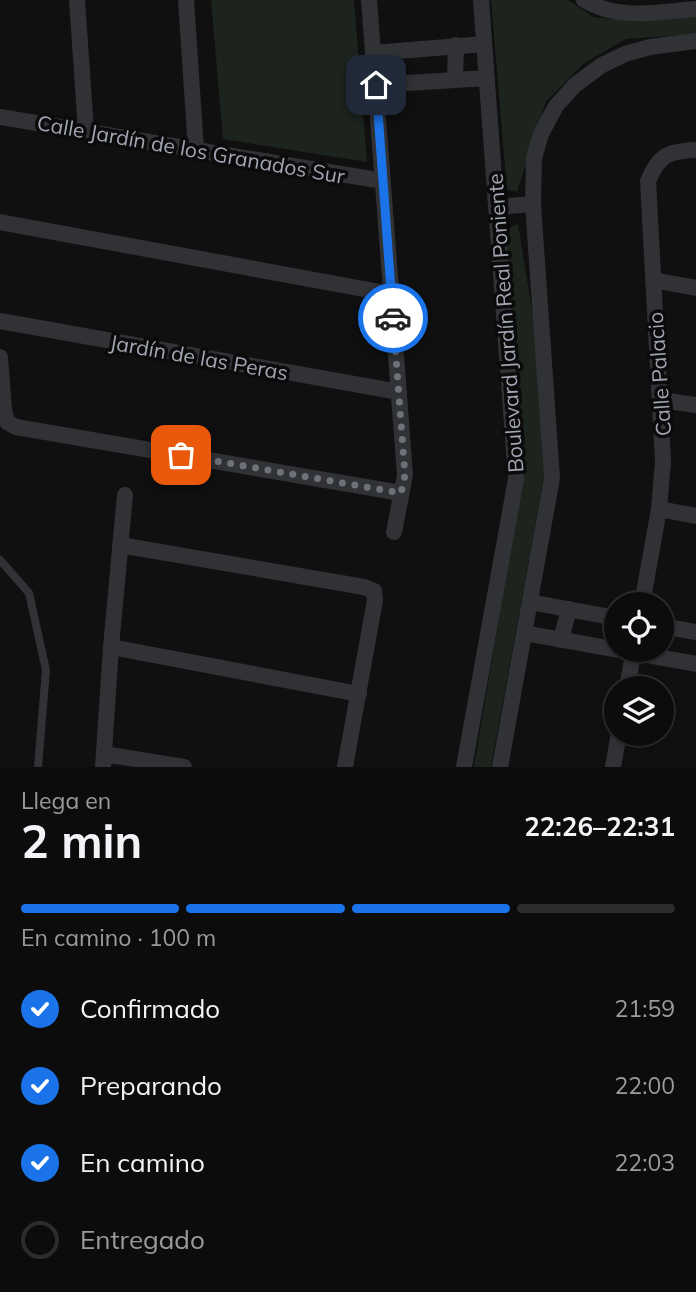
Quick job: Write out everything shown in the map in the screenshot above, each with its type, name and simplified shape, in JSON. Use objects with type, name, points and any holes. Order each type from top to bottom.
[{"type":"street","points":[[77,0],[86,131]]},
{"type":"street","points":[[186,0],[196,150]]},
{"type":"street","points":[[369,0],[405,475],[394,532]]},
{"type":"street","name":"Boulevard Jardín Real Poniente","points":[[464,767],[516,479],[481,0]]},
{"type":"street","points":[[584,0],[598,8],[623,15],[696,9]]},
{"type":"street","name":"Boulevard Jardín Real Poniente","points":[[500,767],[552,478],[533,204],[534,158],[541,134],[556,106],[575,85],[602,65],[625,54],[650,47],[696,41]]},
{"type":"street","points":[[373,52],[484,44]]},
{"type":"street","points":[[456,45],[456,80]]},
{"type":"street","points":[[376,85],[487,78]]},
{"type":"street","name":"Calle Jardín de los Granados Sur","points":[[0,117],[383,181]]},
{"type":"street","name":"Calle Palacio","points":[[644,592],[659,509],[663,461],[648,181],[654,167],[672,152],[696,150]]},
{"type":"street","points":[[497,208],[533,204]]},
{"type":"street","points":[[0,222],[391,294]]},
{"type":"street","points":[[653,281],[696,288]]},
{"type":"street","name":"Jardín de las Peras","points":[[0,321],[399,392]]},
{"type":"street","points":[[0,357],[4,410],[7,422],[16,426],[401,493]]},
{"type":"street","points":[[661,400],[696,405]]},
{"type":"street","points":[[125,495],[104,760],[184,767]]},
{"type":"street","points":[[659,509],[696,516]]},
{"type":"street","points":[[120,545],[374,591],[375,600],[345,767]]},
{"type":"street","points":[[530,602],[604,616]]},
{"type":"street","points":[[562,640],[569,609]]},
{"type":"street","points":[[674,628],[696,632]]},
{"type":"street","points":[[524,634],[604,646]]},
{"type":"street","points":[[111,647],[359,694]]},
{"type":"street","points":[[674,659],[696,664]]},
{"type":"street","points":[[615,767],[617,746]]},
{"type":"lane","points":[[0,560],[29,593],[46,670],[38,767]]},
{"type":"shaded area","points":[[211,0],[354,0],[367,162],[223,139]]},
{"type":"shaded area","points":[[491,0],[568,0],[593,17],[634,22],[696,17],[696,34],[626,39],[583,64],[546,102],[517,192],[507,190]]},
{"type":"shaded area","points":[[518,224],[534,323],[544,476],[491,767],[474,767],[523,475],[505,230]]},
{"type":"way so far","points":[[181,455],[401,493],[405,475],[393,318]]},
{"type":"route","points":[[376,85],[393,318]]}]
